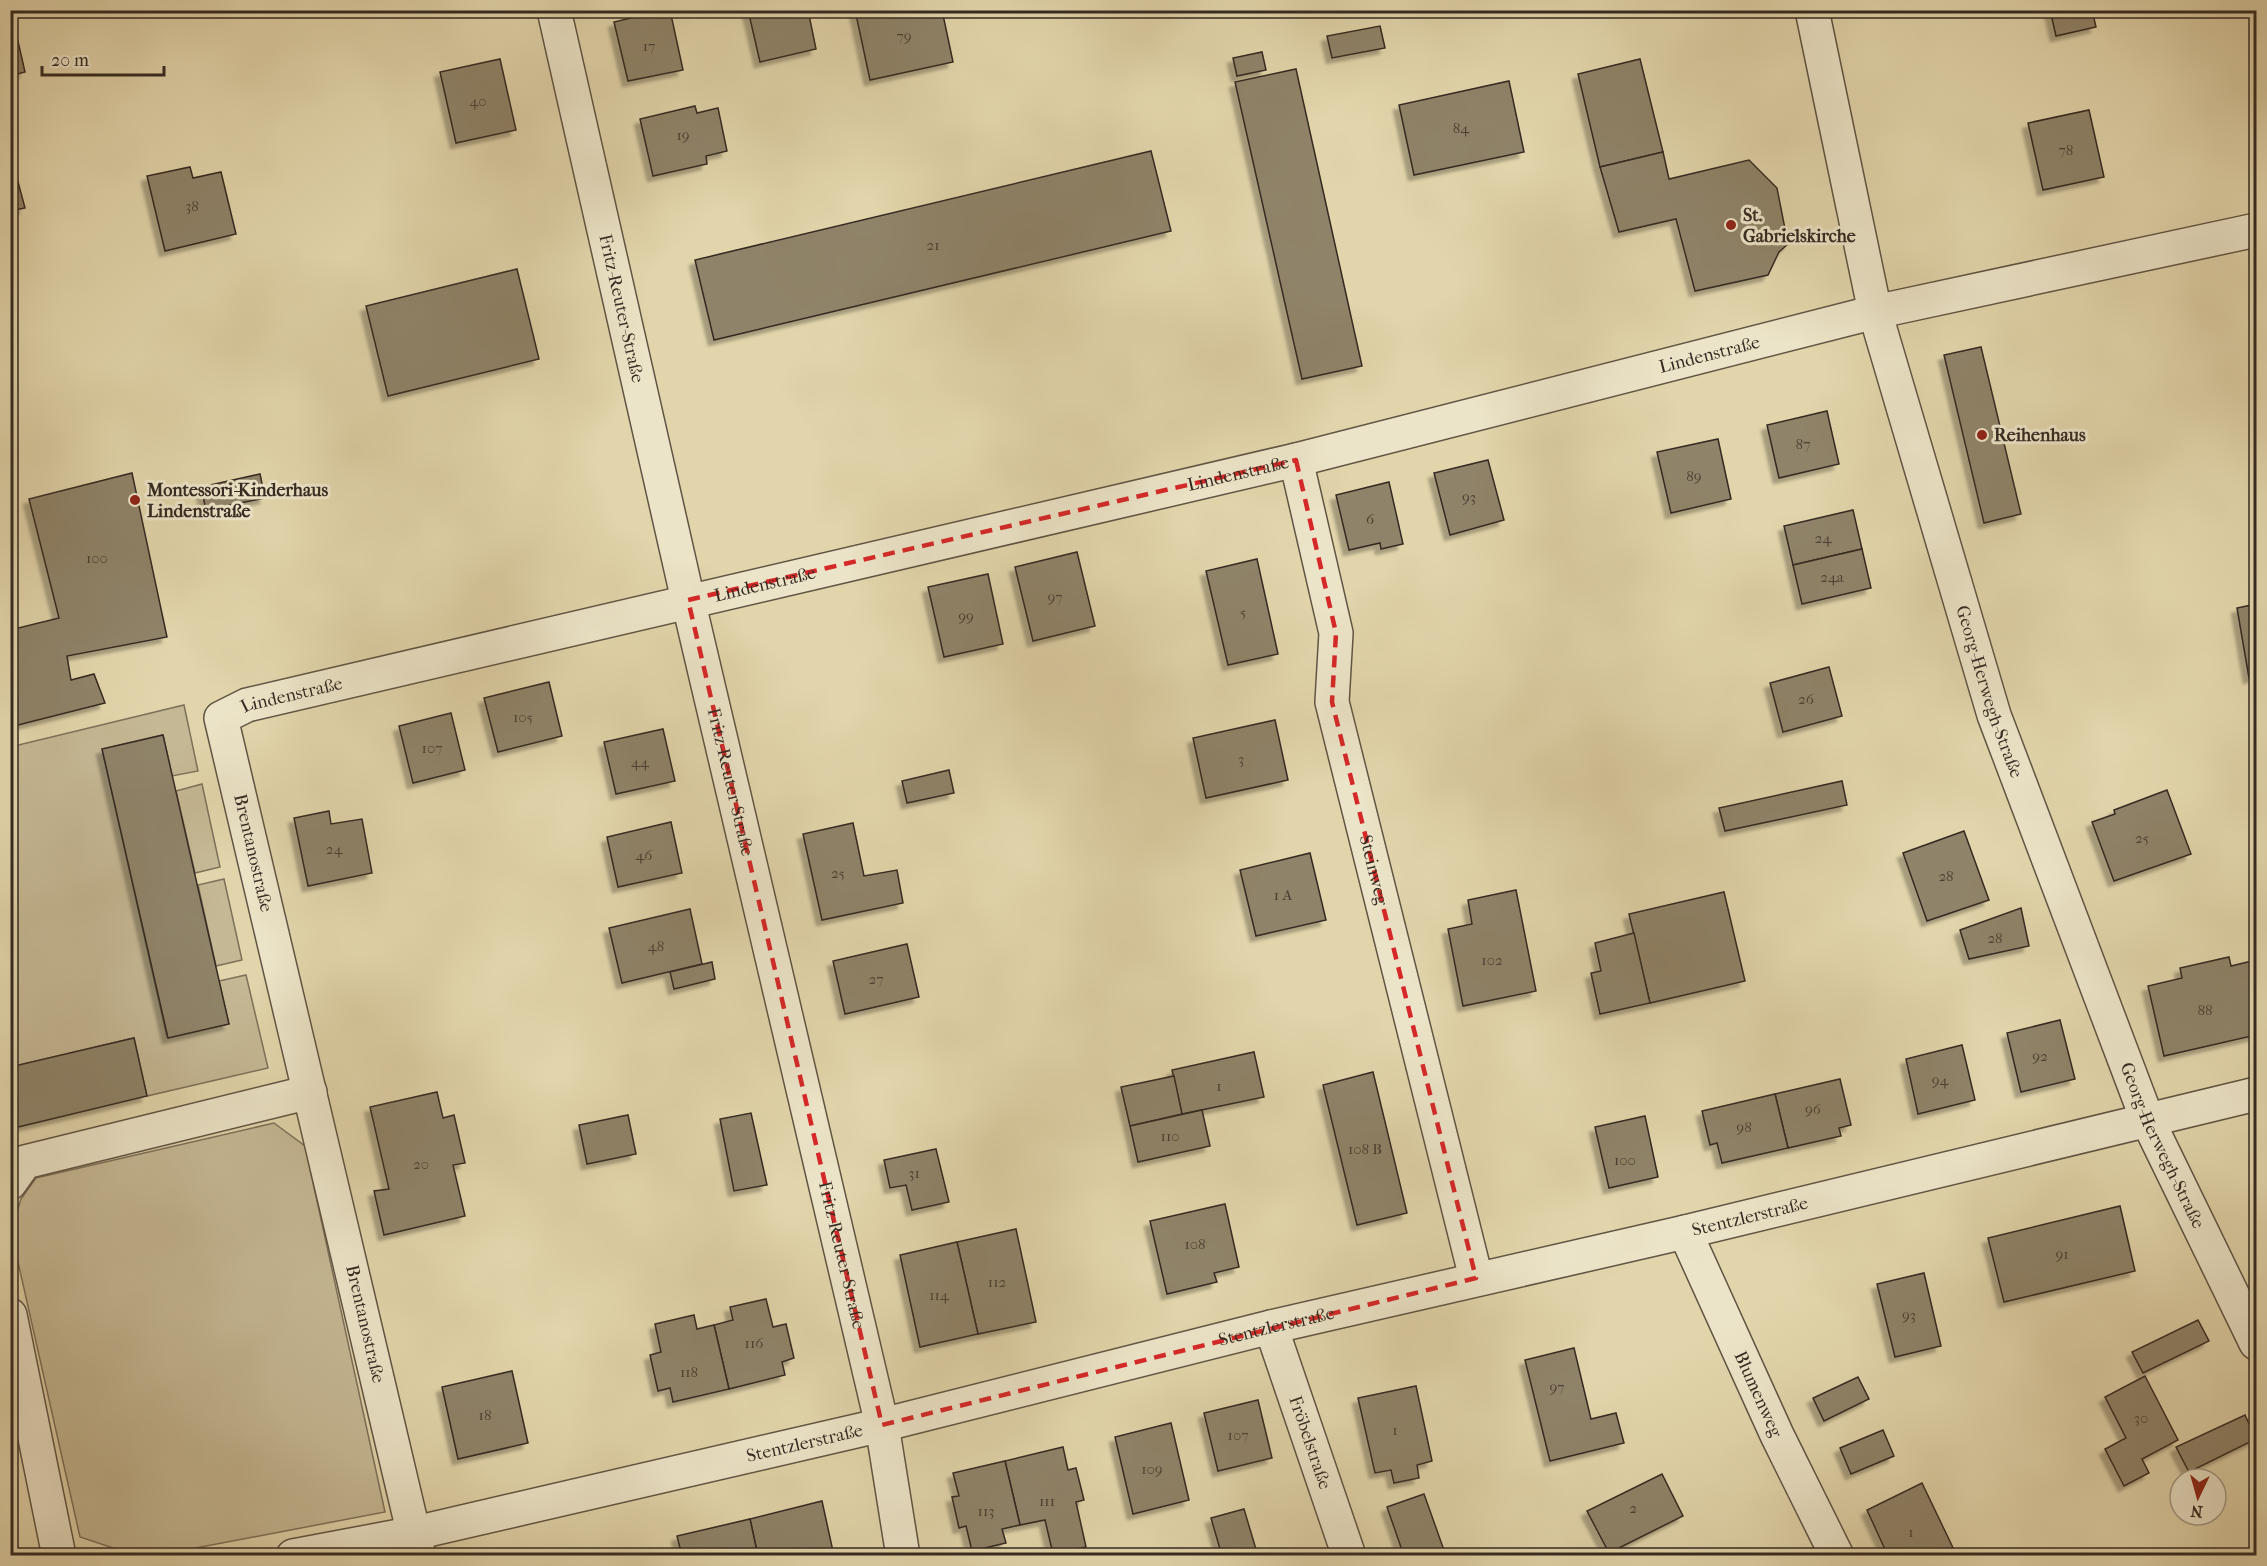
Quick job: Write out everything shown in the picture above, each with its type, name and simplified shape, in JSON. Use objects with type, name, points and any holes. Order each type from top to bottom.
[{"type":"street","name":"Fritz-Reuter-Straße","points":[[554,10],[688,600],[882,1425],[903,1556]]},
{"type":"street","name":"Georg-Herwegh-Straße","points":[[1812,10],[1875,312],[1994,715],[2147,1119],[2256,1343]]},
{"type":"street","name":"Lindenstraße","points":[[221,718],[247,705],[688,600],[1296,460],[1875,312],[2256,230]]},
{"type":"street","name":"Steinweg","points":[[1296,460],[1336,633],[1332,702],[1476,1278]]},
{"type":"street","name":"Brentanostraße","points":[[221,718],[417,1544]]},
{"type":"street","points":[[10,1184],[25,1162],[310,1092]]},
{"type":"street","name":"Stentzlerstraße","points":[[293,1556],[417,1544],[1271,1327],[1476,1278],[1685,1232],[2256,1094]]},
{"type":"street","name":"Blumenweg","points":[[1685,1232],[1777,1435],[1837,1556]]},
{"type":"street","points":[[10,1315],[59,1556]]},
{"type":"street","name":"Fröbelstraße","points":[[1271,1327],[1349,1556]]},
{"type":"highlighted area","points":[[1296,460],[1336,633],[1332,702],[1476,1278],[882,1425],[688,600]]},
{"type":"shaded area","points":[[184,705],[198,771],[172,776],[163,735],[102,749],[167,1037],[229,1024],[219,981],[246,975],[268,1068],[147,1096],[134,1038],[11,1067],[10,747]]},
{"type":"shaded area","points":[[202,784],[220,867],[195,873],[176,791]]},
{"type":"shaded area","points":[[224,879],[242,960],[216,966],[198,885]]},
{"type":"shaded area","points":[[274,1123],[305,1146],[385,1512],[159,1555],[134,1555],[80,1537],[11,1231],[21,1199],[36,1178]]},
{"type":"building","points":[[670,10],[683,70],[628,81],[614,22]]},
{"type":"building","points":[[748,10],[808,10],[816,49],[760,62]]},
{"type":"building","points":[[855,10],[942,10],[953,62],[870,80]]},
{"type":"building","points":[[2050,10],[2092,10],[2096,27],[2056,36]]},
{"type":"building","points":[[1380,26],[1385,48],[1332,58],[1327,36]]},
{"type":"building","points":[[17,37],[25,72],[10,76],[10,38]]},
{"type":"building","points":[[1262,52],[1266,70],[1237,76],[1233,58]]},
{"type":"building","points":[[500,59],[516,130],[456,143],[440,72]]},
{"type":"building","points":[[1640,59],[1663,152],[1600,167],[1578,74]]},
{"type":"building","points":[[1296,69],[1362,366],[1302,379],[1235,82]]},
{"type":"building","points":[[1509,81],[1524,152],[1414,175],[1399,105]]},
{"type":"building","points":[[695,106],[697,113],[718,108],[727,151],[706,156],[707,164],[653,176],[640,119]]},
{"type":"building","points":[[2089,110],[2104,177],[2043,190],[2028,123]]},
{"type":"building","points":[[1151,151],[1171,231],[714,340],[695,260]]},
{"type":"building","points":[[10,152],[25,208],[10,211]]},
{"type":"building","name":"St. Gabrielskirche","points":[[1663,152],[1669,179],[1749,160],[1777,188],[1788,244],[1779,252],[1768,275],[1695,291],[1676,219],[1619,232],[1600,167]]},
{"type":"building","points":[[190,167],[193,178],[221,172],[236,234],[165,251],[147,176]]},
{"type":"building","points":[[517,269],[539,359],[388,396],[366,306]]},
{"type":"building","name":"Reihenhaus","points":[[1981,347],[2021,514],[1984,523],[1944,355]]},
{"type":"building","points":[[1827,411],[1839,464],[1779,478],[1767,425]]},
{"type":"building","points":[[1718,439],[1731,499],[1671,513],[1657,452]]},
{"type":"building","points":[[1488,460],[1504,520],[1450,535],[1434,473]]},
{"type":"building","points":[[132,473],[167,637],[67,656],[71,680],[94,674],[105,703],[10,727],[10,630],[59,618],[29,499]]},
{"type":"building","points":[[260,474],[265,498],[206,510],[201,487]]},
{"type":"building","points":[[1389,482],[1403,544],[1381,549],[1380,543],[1349,550],[1336,495]]},
{"type":"building","points":[[1853,510],[1862,549],[1793,565],[1784,526]]},
{"type":"building","points":[[1862,549],[1871,588],[1802,604],[1793,565]]},
{"type":"building","points":[[1077,552],[1095,626],[1033,641],[1015,567]]},
{"type":"building","points":[[1257,559],[1278,654],[1228,665],[1206,571]]},
{"type":"building","points":[[988,574],[1003,644],[944,657],[928,587]]},
{"type":"building","points":[[2256,604],[2256,676],[2249,678],[2237,608]]},
{"type":"building","points":[[1829,667],[1842,716],[1783,732],[1770,683]]},
{"type":"building","points":[[549,682],[562,736],[498,752],[484,698]]},
{"type":"building","points":[[451,713],[465,770],[413,783],[399,726]]},
{"type":"building","points":[[1275,720],[1288,780],[1206,798],[1193,738]]},
{"type":"building","points":[[663,729],[675,781],[616,794],[604,742]]},
{"type":"building","points":[[163,735],[229,1024],[168,1038],[102,749]]},
{"type":"building","points":[[949,770],[954,793],[907,803],[902,781]]},
{"type":"building","points":[[1842,781],[1847,805],[1725,831],[1719,808]]},
{"type":"building","points":[[2167,790],[2191,854],[2114,881],[2092,822],[2115,814],[2114,810]]},
{"type":"building","points":[[329,811],[331,824],[362,819],[372,873],[308,886],[294,818]]},
{"type":"building","points":[[671,822],[682,873],[618,887],[607,837]]},
{"type":"building","points":[[853,823],[864,876],[897,870],[903,903],[822,920],[803,834]]},
{"type":"building","points":[[1964,831],[1989,900],[1927,921],[1903,853]]},
{"type":"building","points":[[1310,853],[1326,920],[1256,936],[1240,870]]},
{"type":"building","points":[[1516,890],[1536,991],[1463,1006],[1448,929],[1472,924],[1468,900]]},
{"type":"building","points":[[1724,892],[1745,981],[1650,1003],[1629,914]]},
{"type":"building","points":[[2021,908],[2029,946],[1969,959],[1960,930]]},
{"type":"building","points":[[690,909],[702,964],[622,983],[609,928]]},
{"type":"building","points":[[1634,933],[1650,1003],[1600,1014],[1591,973],[1601,971],[1595,943]]},
{"type":"building","points":[[907,944],[919,997],[845,1014],[833,961]]},
{"type":"building","points":[[2229,957],[2231,966],[2256,960],[2256,1035],[2164,1056],[2148,986],[2182,978],[2180,968]]},
{"type":"building","points":[[712,962],[715,979],[674,989],[670,972]]},
{"type":"building","points":[[2060,1020],[2075,1079],[2021,1092],[2007,1033]]},
{"type":"building","points":[[134,1038],[147,1096],[10,1129],[10,1067]]},
{"type":"building","points":[[1962,1045],[1975,1100],[1918,1114],[1906,1059]]},
{"type":"building","points":[[1254,1052],[1264,1097],[1182,1114],[1172,1070]]},
{"type":"building","points":[[1373,1072],[1407,1213],[1357,1225],[1323,1085]]},
{"type":"building","points":[[1174,1076],[1182,1114],[1130,1126],[1121,1087]]},
{"type":"building","points":[[1840,1079],[1851,1125],[1839,1128],[1841,1136],[1788,1148],[1775,1094]]},
{"type":"building","points":[[437,1092],[443,1118],[454,1115],[465,1163],[453,1165],[465,1216],[384,1235],[374,1191],[389,1189],[370,1107]]},
{"type":"building","points":[[1775,1094],[1788,1148],[1722,1163],[1717,1143],[1710,1145],[1702,1111]]},
{"type":"building","points":[[1202,1110],[1210,1146],[1138,1162],[1130,1126]]},
{"type":"building","points":[[751,1113],[767,1185],[734,1191],[720,1119]]},
{"type":"building","points":[[628,1115],[636,1154],[587,1164],[579,1125]]},
{"type":"building","points":[[1645,1116],[1658,1177],[1609,1188],[1595,1127]]},
{"type":"building","points":[[936,1149],[949,1202],[912,1210],[906,1185],[890,1188],[884,1160]]},
{"type":"building","points":[[1225,1204],[1239,1267],[1214,1273],[1217,1282],[1167,1294],[1150,1221]]},
{"type":"building","points":[[2120,1206],[2135,1271],[2004,1302],[1988,1238]]},
{"type":"building","points":[[1016,1229],[1036,1322],[978,1334],[957,1242]]},
{"type":"building","points":[[957,1242],[978,1334],[920,1347],[900,1255]]},
{"type":"building","points":[[1924,1273],[1941,1346],[1895,1357],[1877,1284]]},
{"type":"building","points":[[766,1299],[773,1327],[786,1324],[794,1358],[782,1362],[785,1375],[729,1389],[714,1325],[733,1320],[730,1307]]},
{"type":"building","points":[[694,1315],[697,1329],[714,1325],[729,1389],[673,1402],[670,1388],[658,1391],[650,1355],[661,1352],[655,1324]]},
{"type":"building","points":[[2198,1320],[2209,1341],[2143,1373],[2132,1352]]},
{"type":"building","points":[[1574,1348],[1591,1419],[1616,1413],[1624,1443],[1550,1461],[1525,1360]]},
{"type":"building","points":[[512,1371],[528,1443],[458,1459],[442,1387]]},
{"type":"building","points":[[2145,1376],[2178,1440],[2142,1459],[2149,1473],[2124,1486],[2105,1449],[2126,1438],[2105,1397]]},
{"type":"building","points":[[1858,1377],[1869,1399],[1824,1421],[1813,1398]]},
{"type":"building","points":[[1416,1386],[1432,1461],[1417,1465],[1419,1478],[1394,1483],[1391,1470],[1375,1473],[1358,1398]]},
{"type":"building","points":[[1258,1400],[1272,1458],[1218,1471],[1204,1413]]},
{"type":"building","points":[[2245,1415],[2256,1439],[2199,1467],[2186,1467],[2176,1447]]},
{"type":"building","points":[[1171,1423],[1189,1500],[1133,1514],[1115,1437]]},
{"type":"building","points":[[1883,1430],[1894,1456],[1851,1474],[1840,1448]]},
{"type":"building","points":[[1063,1447],[1068,1470],[1076,1468],[1084,1500],[1076,1502],[1086,1547],[1053,1554],[1045,1520],[1020,1525],[1005,1461]]},
{"type":"building","points":[[1005,1461],[1020,1525],[1002,1529],[1006,1543],[972,1551],[966,1526],[959,1528],[952,1497],[959,1496],[953,1473]]},
{"type":"building","points":[[1662,1474],[1683,1516],[1609,1553],[1587,1511]]},
{"type":"building","points":[[1922,1483],[1956,1554],[1888,1556],[1867,1510]]},
{"type":"building","points":[[1424,1494],[1445,1553],[1404,1556],[1387,1507]]},
{"type":"building","points":[[822,1501],[834,1556],[758,1556],[750,1519]]},
{"type":"building","points":[[1244,1509],[1258,1556],[1222,1556],[1211,1518]]},
{"type":"building","points":[[750,1519],[758,1556],[682,1556],[677,1536]]},
{"type":"place","name":"St. Gabrielskirche","points":[[1731,225]]},
{"type":"place","name":"Reihenhaus","points":[[1982,435]]},
{"type":"place","name":"Montessori-Kinderhaus Lindenstraße","points":[[135,500]]}]
